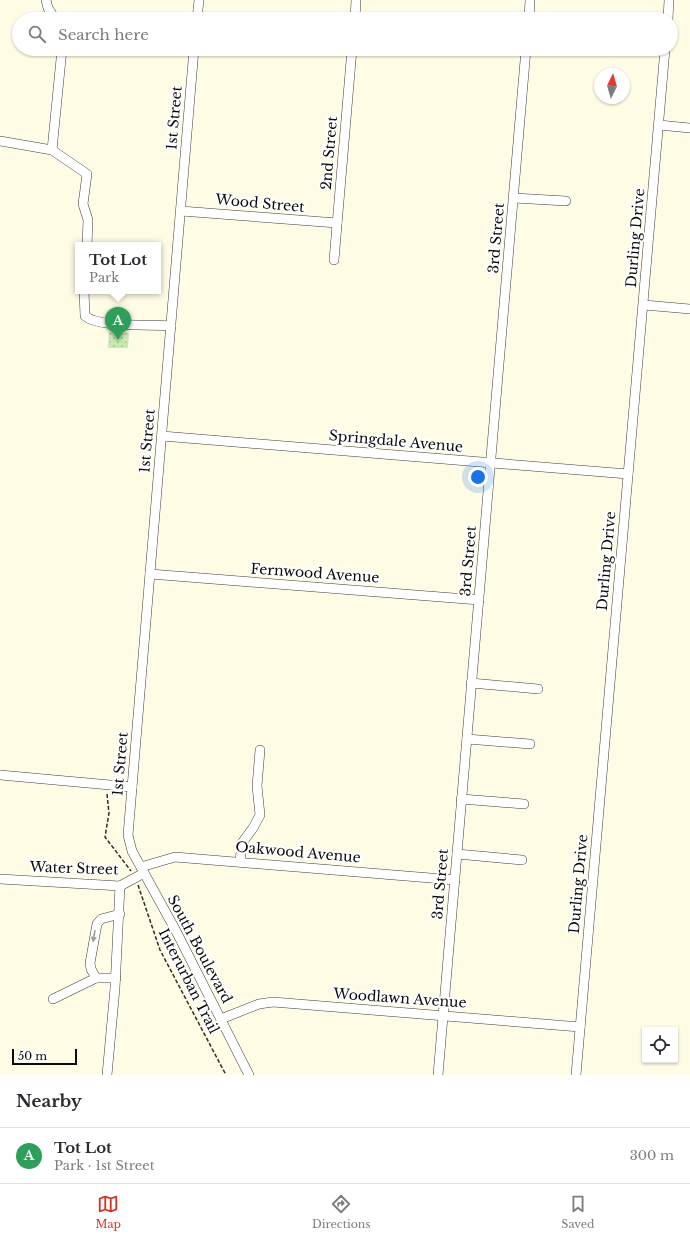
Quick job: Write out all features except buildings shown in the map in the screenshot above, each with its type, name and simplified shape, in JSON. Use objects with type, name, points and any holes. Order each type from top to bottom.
[{"type":"street","points":[[46,0],[51,12]]},
{"type":"street","points":[[197,12],[198,0]]},
{"type":"street","points":[[355,12],[356,0]]},
{"type":"street","points":[[529,12],[530,0]]},
{"type":"street","points":[[668,12],[669,0]]},
{"type":"street","points":[[52,150],[61,56]]},
{"type":"street","name":"1st Street","points":[[128,835],[193,56]]},
{"type":"street","name":"2nd Street","points":[[334,260],[351,56]]},
{"type":"street","name":"3rd Street","points":[[438,1075],[478,600],[492,463],[525,56]]},
{"type":"street","name":"Durling Drive","points":[[576,1075],[664,56]]},
{"type":"street","points":[[659,125],[690,128]]},
{"type":"street","points":[[0,149],[0,141],[52,150],[87,174],[83,204],[88,220],[87,242]]},
{"type":"street","points":[[514,198],[566,202]]},
{"type":"street","name":"Wood Street","points":[[181,211],[337,223]]},
{"type":"street","points":[[84,294],[84,316],[90,321],[171,326]]},
{"type":"street","points":[[644,305],[690,309]]},
{"type":"street","name":"Springdale Avenue","points":[[162,436],[628,474]]},
{"type":"street","name":"Fernwood Avenue","points":[[150,574],[478,600]]},
{"type":"street","points":[[471,683],[538,689]]},
{"type":"street","points":[[467,739],[530,744]]},
{"type":"street","points":[[240,861],[242,843],[260,815],[257,786],[260,750]]},
{"type":"street","points":[[0,775],[132,787]]},
{"type":"street","points":[[461,799],[524,804]]},
{"type":"street","name":"South Boulevard","points":[[128,835],[132,851],[249,1075]]},
{"type":"street","points":[[457,854],[522,860]]},
{"type":"street","name":"Oakwood Avenue","points":[[142,870],[175,856],[455,880]]},
{"type":"street","name":"Water Street","points":[[0,879],[120,886],[142,870]]},
{"type":"street","points":[[107,1075],[116,978],[120,914],[120,886]]},
{"type":"street","points":[[96,978],[91,969],[90,963],[97,924],[101,919],[120,914]]},
{"type":"street","points":[[53,999],[96,978],[116,978]]},
{"type":"street","name":"Woodlawn Avenue","points":[[221,1019],[259,1004],[273,1002],[580,1027]]},
{"type":"path","name":"Interurban Trail","points":[[105,785],[109,809],[106,837],[134,877],[160,950],[226,1075]]},
{"type":"green space","points":[[109,332],[129,333],[128,348],[108,348]]},
{"type":"place","name":"Tot Lot","points":[[118,340]]}]
